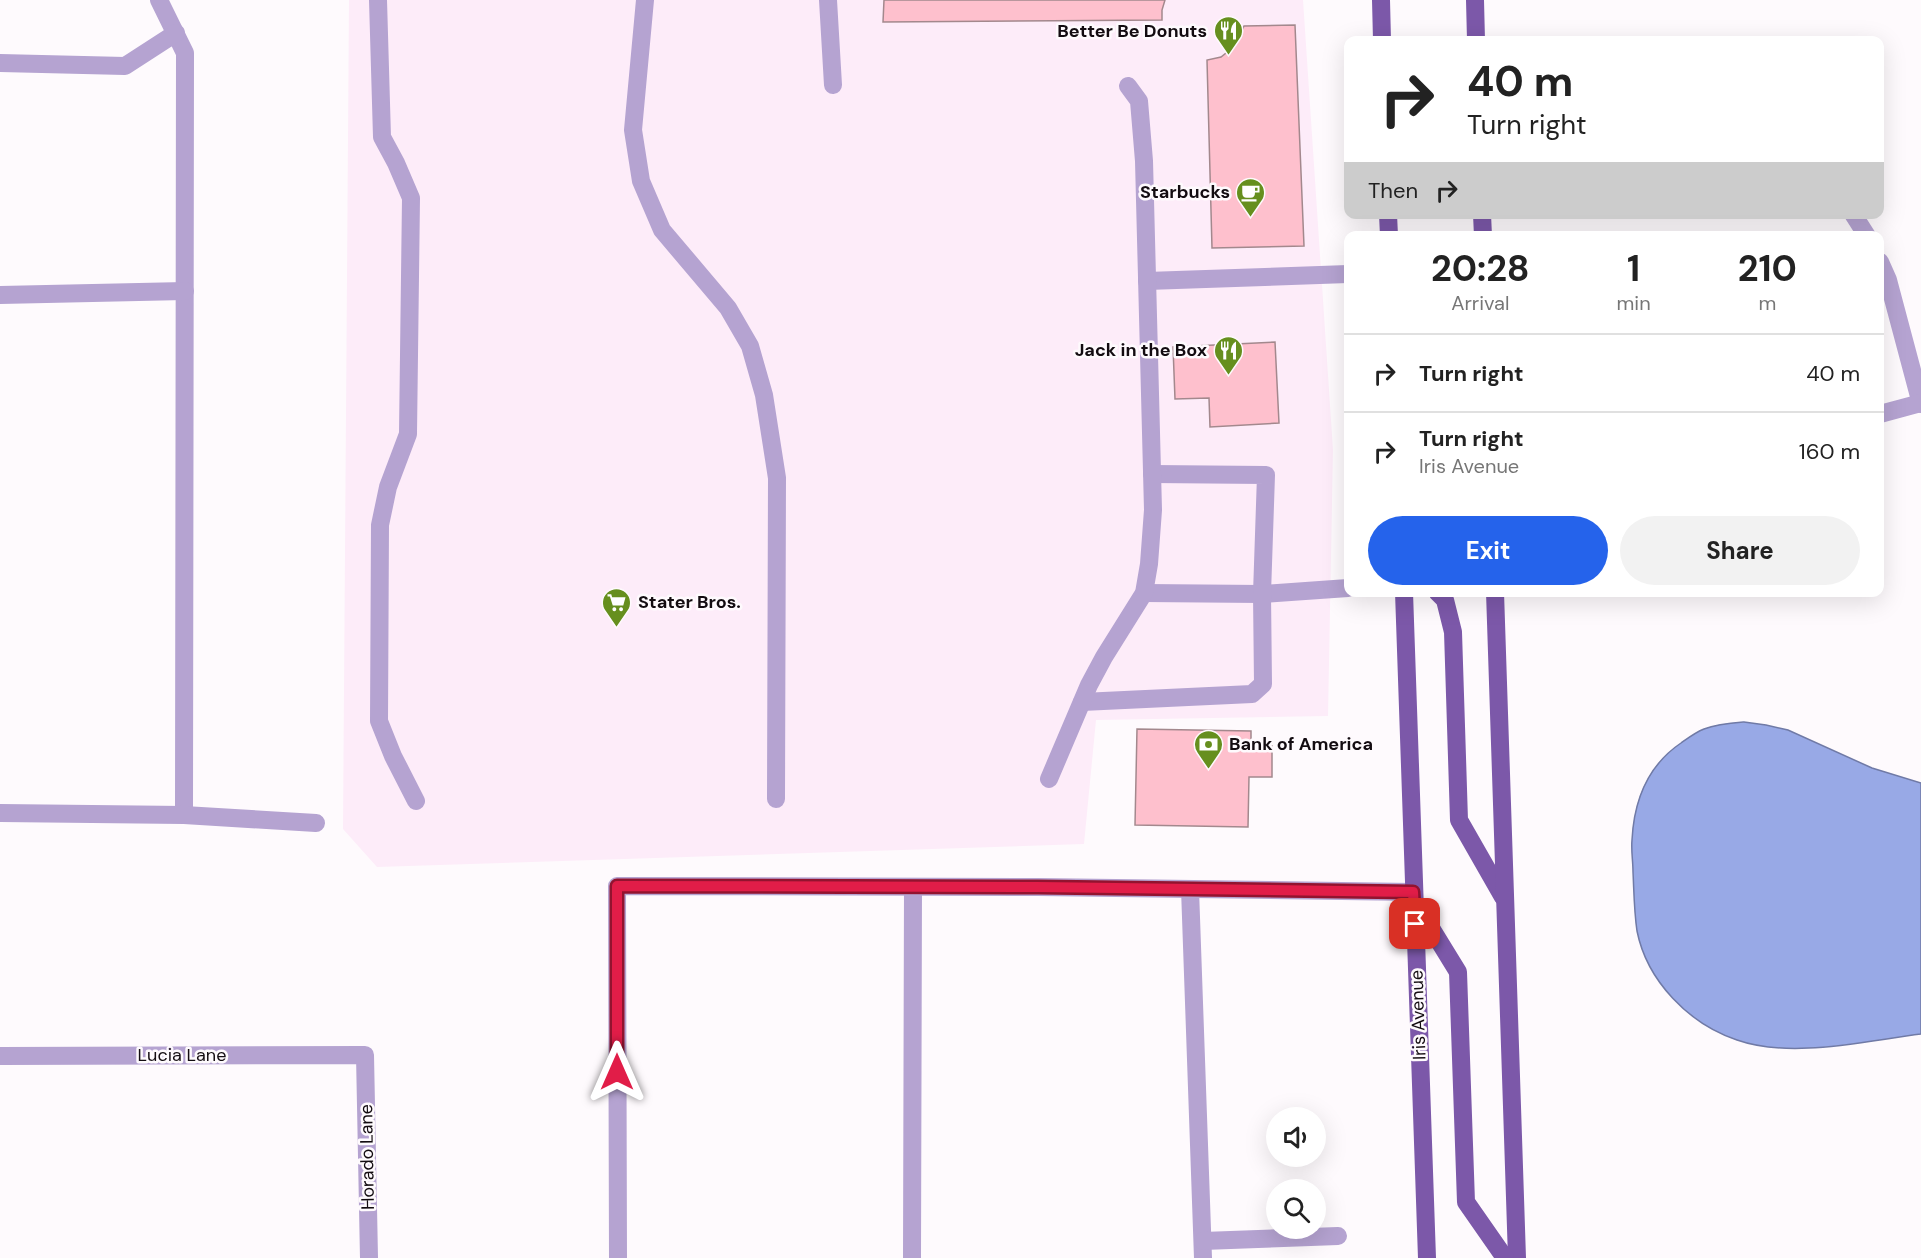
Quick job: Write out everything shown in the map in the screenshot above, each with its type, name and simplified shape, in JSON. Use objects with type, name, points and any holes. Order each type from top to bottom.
[{"type":"main road","points":[[1381,0],[1382,36]]},
{"type":"main road","points":[[1475,0],[1476,36]]},
{"type":"main road","name":"Iris Avenue","points":[[1404,597],[1427,1258]]},
{"type":"main road","points":[[1442,597],[1445,600],[1453,632],[1459,820],[1505,902]]},
{"type":"main road","points":[[1495,597],[1516,1258]]},
{"type":"main road","points":[[1414,896],[1458,972],[1466,1202],[1505,1258]]},
{"type":"street","points":[[159,0],[185,52],[184,816]]},
{"type":"street","points":[[378,0],[382,137],[411,198],[408,434],[388,487],[380,525],[379,722],[416,801]]},
{"type":"street","points":[[645,0],[633,130],[641,181],[662,230],[728,308],[750,346],[764,395],[777,478],[776,799]]},
{"type":"street","points":[[828,0],[832,85]]},
{"type":"street","points":[[0,63],[125,66],[176,33]]},
{"type":"street","points":[[1049,779],[1104,657],[1144,593],[1149,564],[1153,510],[1144,161],[1139,101],[1128,86]]},
{"type":"street","points":[[1884,271],[1921,404],[1884,413]]},
{"type":"street","points":[[1147,281],[1344,274]]},
{"type":"street","points":[[0,295],[185,291]]},
{"type":"street","points":[[1082,702],[1252,694],[1263,684],[1262,594],[1266,475],[1152,474]]},
{"type":"street","points":[[1144,593],[1262,594],[1344,588]]},
{"type":"street","points":[[0,813],[184,816],[316,823]]},
{"type":"street","points":[[618,1258],[617,886],[1190,889],[1414,896]]},
{"type":"street","points":[[912,1258],[913,887]]},
{"type":"street","points":[[1190,889],[1203,1250],[1338,1236]]},
{"type":"street","name":"Lucia Lane","points":[[0,1056],[364,1055]]},
{"type":"street","name":"Horado Lane","points":[[364,1055],[369,1258]]},
{"type":"shaded area","points":[[349,0],[1303,0],[1333,450],[1328,716],[1096,720],[1084,844],[377,867],[343,829]]},
{"type":"water","points":[[1744,722],[1788,730],[1872,768],[1921,783],[1921,1034],[1828,1047],[1804,1048],[1781,1048],[1737,1040],[1719,1033],[1687,1012],[1660,983],[1650,967],[1637,931],[1635,909],[1632,844],[1633,825],[1639,798],[1644,785],[1659,762],[1681,743],[1709,727]]},
{"type":"building","points":[[884,0],[1165,0],[1162,20],[883,22]]},
{"type":"building","points":[[1295,25],[1304,246],[1212,248],[1207,60],[1221,57],[1231,49],[1236,44],[1244,26]]},
{"type":"building","points":[[1275,342],[1279,423],[1210,427],[1209,398],[1175,399],[1173,347]]},
{"type":"building","points":[[1137,729],[1251,731],[1251,745],[1272,746],[1272,777],[1249,777],[1248,827],[1135,825]]},
{"type":"place","name":"Better Be Donuts","points":[[1228,56]]},
{"type":"place","name":"Starbucks","points":[[1251,218]]},
{"type":"place","name":"Jack in the Box","points":[[1228,376]]},
{"type":"place","name":"Stater Bros.","points":[[617,628]]},
{"type":"place","name":"Bank of America","points":[[1208,770]]},
{"type":"route","points":[[617,1072],[617,886],[1038,887],[1413,892],[1415,924]]}]
